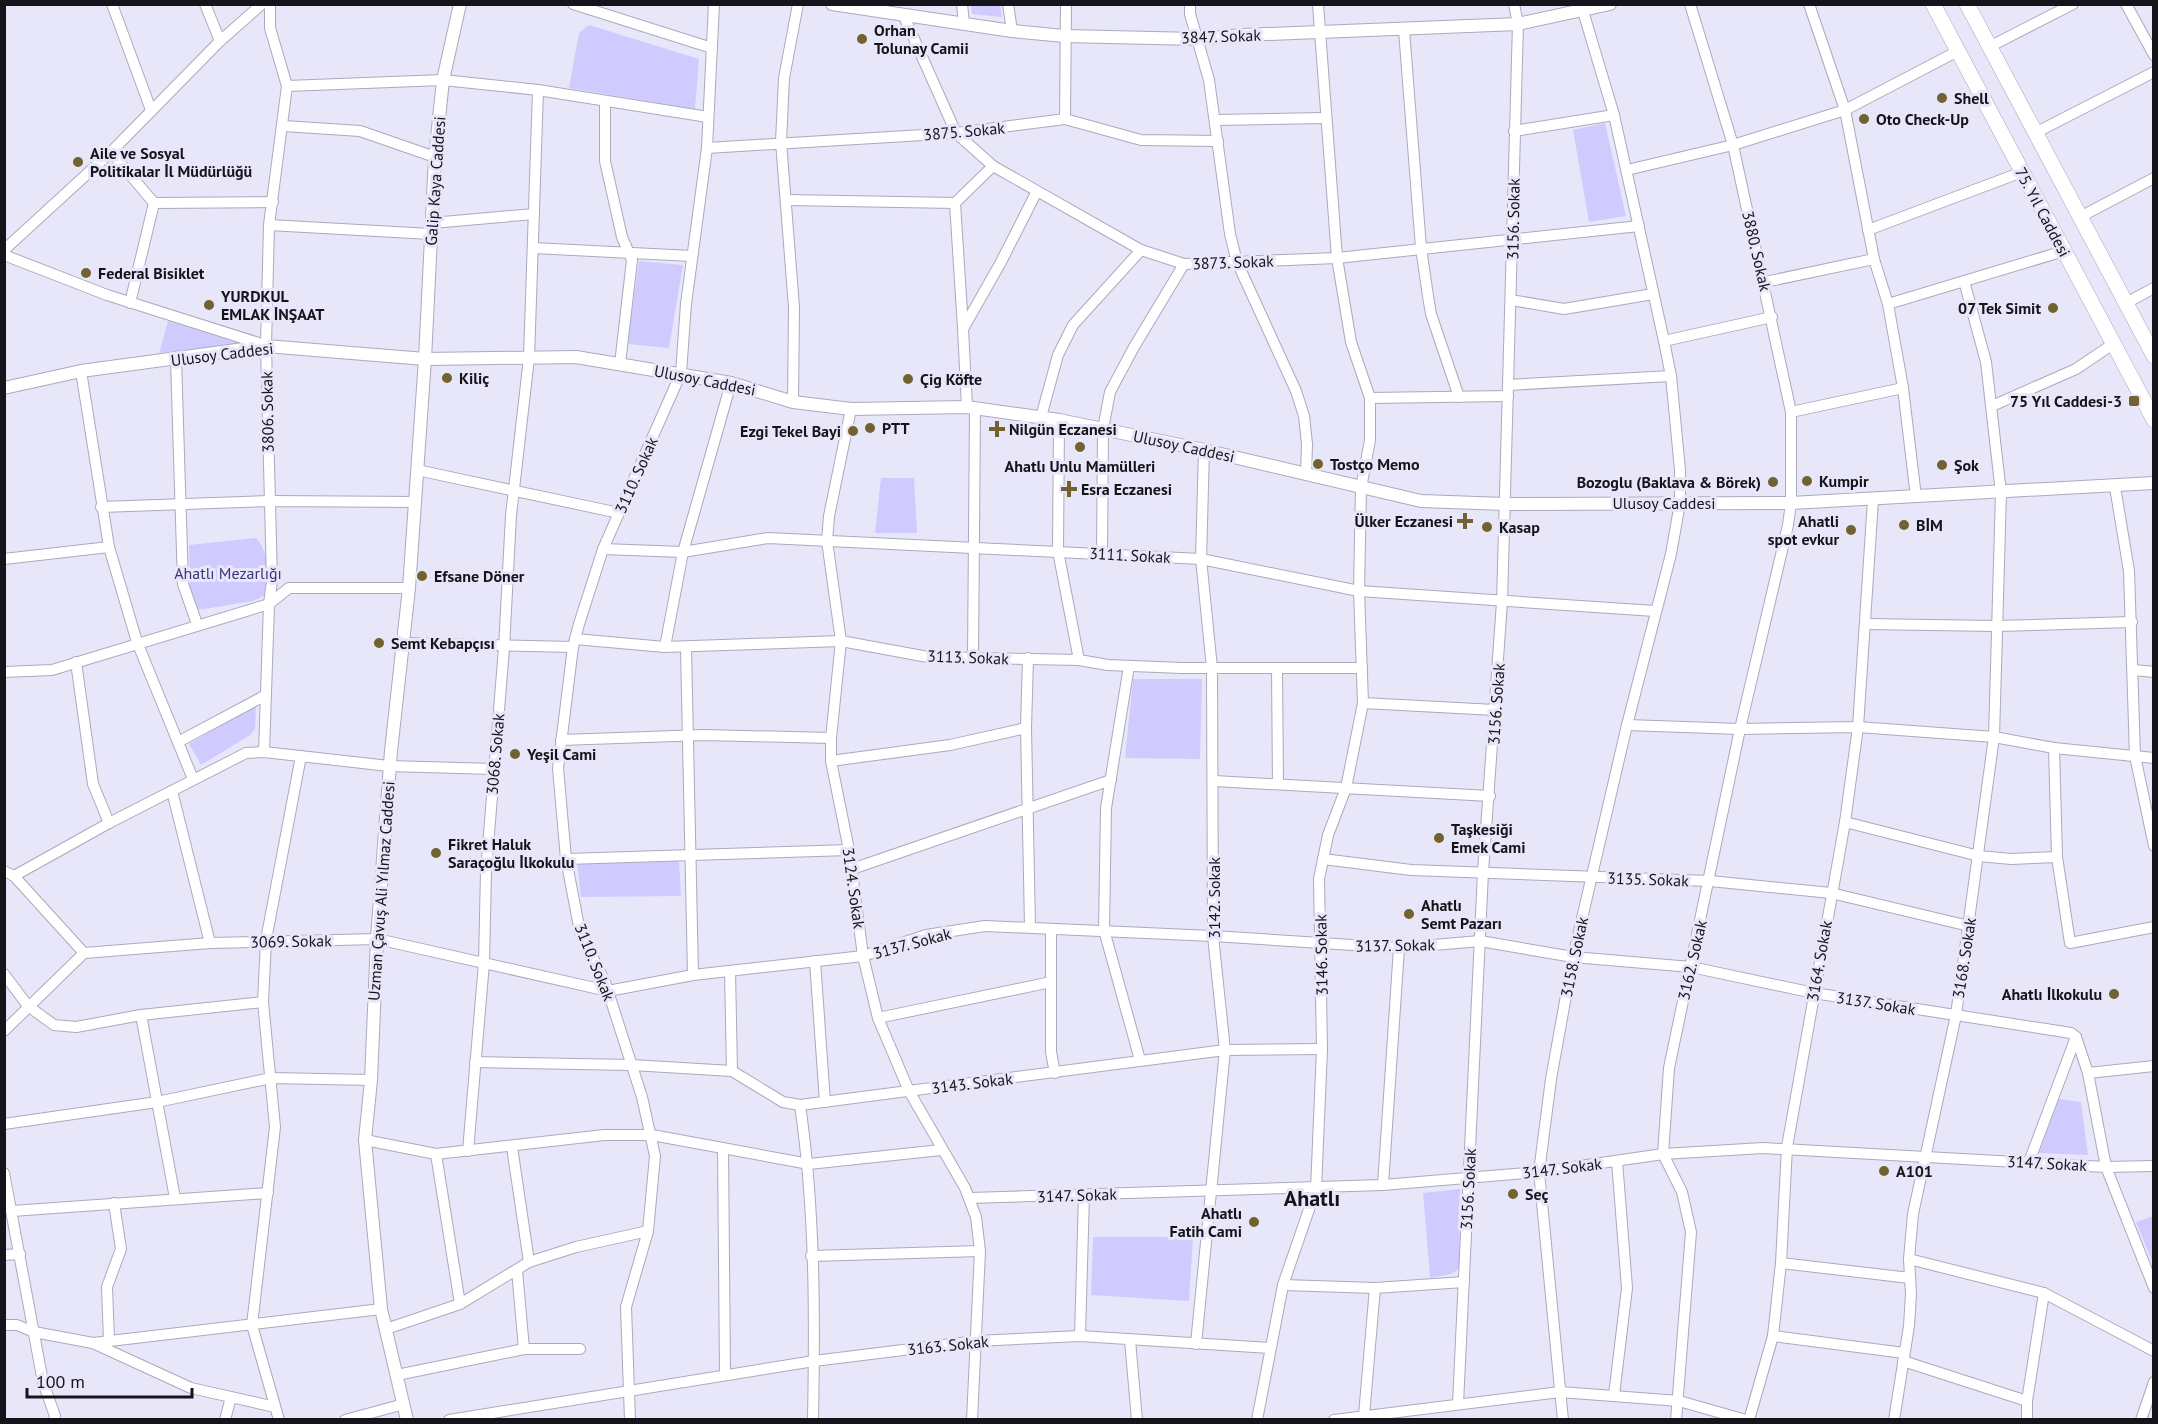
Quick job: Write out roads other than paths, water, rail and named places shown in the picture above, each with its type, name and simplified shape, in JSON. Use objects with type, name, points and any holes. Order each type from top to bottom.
[{"type":"main road","name":"75. Yıl Caddesi","points":[[1933,4],[2154,420]]},
{"type":"main road","name":"75. Yıl Caddesi","points":[[1966,4],[2154,356]]},
{"type":"street","points":[[112,4],[151,110]]},
{"type":"street","points":[[205,4],[220,41]]},
{"type":"street","points":[[4,250],[111,152],[220,41],[262,4]]},
{"type":"street","name":"3806. Sokak","points":[[264,752],[269,604],[272,581],[266,346],[269,225],[284,126],[287,87],[270,28],[270,4]]},
{"type":"street","name":"Galip Kaya Caddesi","points":[[425,359],[435,158],[443,80],[460,4]]},
{"type":"street","points":[[573,4],[712,48]]},
{"type":"street","name":"3110. Sokak","points":[[630,1419],[626,1307],[648,1231],[656,1156],[632,1065],[608,991],[580,932],[566,859],[558,768],[574,643],[603,549],[681,373],[692,256],[706,148],[714,4]]},
{"type":"street","points":[[793,402],[794,307],[781,142],[784,78],[798,4]]},
{"type":"street","name":"3847. Sokak","points":[[832,4],[1012,31],[1064,36],[1197,39],[1243,34],[1404,30],[1518,24],[1583,12],[1610,4]]},
{"type":"street","points":[[962,4],[964,24]]},
{"type":"street","points":[[1008,4],[1012,31]]},
{"type":"street","points":[[1065,119],[1066,4]]},
{"type":"street","points":[[1190,4],[1209,80],[1230,234],[1237,262],[1296,391],[1304,416],[1307,444],[1306,474]]},
{"type":"street","name":"3146. Sokak","points":[[1257,1419],[1283,1285],[1316,1189],[1322,1049],[1319,879],[1328,835],[1346,788],[1363,703],[1359,591],[1361,488],[1370,440],[1370,398],[1351,342],[1336,258],[1318,33],[1318,4]]},
{"type":"street","name":"3156. Sokak","points":[[1458,1404],[1483,872],[1502,602],[1518,24],[1514,4]]},
{"type":"street","name":"3880. Sokak","points":[[1690,4],[1733,145],[1765,282],[1791,412],[1791,503]]},
{"type":"street","points":[[1809,4],[1845,110],[1874,259],[1888,304],[1903,388],[1916,497]]},
{"type":"street","points":[[1989,47],[2073,4]]},
{"type":"street","points":[[2126,4],[2154,55]]},
{"type":"street","name":"3158. Sokak","points":[[1563,1419],[1539,1172],[1551,1079],[1573,957],[1627,725],[1671,554],[1680,503],[1680,470],[1671,376],[1614,115],[1583,12]]},
{"type":"street","name":"3873. Sokak","points":[[903,14],[956,133],[993,166],[1036,193],[1141,250],[1184,264],[1336,258],[1639,226]]},
{"type":"street","points":[[1404,30],[1421,248],[1431,314],[1459,397]]},
{"type":"street","points":[[1627,170],[1733,145],[1845,110],[1958,51]]},
{"type":"street","points":[[2035,133],[2154,72]]},
{"type":"street","points":[[287,87],[443,80],[537,90],[708,117]]},
{"type":"street","name":"3068. Sokak","points":[[468,1151],[484,963],[486,871],[514,489],[529,358],[537,90]]},
{"type":"street","points":[[605,102],[605,161],[622,237],[632,260],[632,280],[620,364]]},
{"type":"street","points":[[1514,131],[1614,115]]},
{"type":"street","points":[[1215,120],[1325,118]]},
{"type":"street","name":"3875. Sokak","points":[[706,148],[956,133],[1065,119],[1141,140],[1218,141]]},
{"type":"street","points":[[284,126],[360,131],[435,158]]},
{"type":"street","points":[[111,152],[154,203]]},
{"type":"street","points":[[787,200],[955,203],[993,166]]},
{"type":"street","points":[[1868,230],[2022,172]]},
{"type":"street","points":[[2080,217],[2154,177]]},
{"type":"street","points":[[963,329],[1036,193]]},
{"type":"street","points":[[154,203],[273,202]]},
{"type":"street","points":[[130,303],[154,203]]},
{"type":"street","points":[[955,203],[963,329],[971,408],[975,547],[973,658]]},
{"type":"street","points":[[269,225],[432,228],[534,214]]},
{"type":"street","points":[[533,248],[692,256]]},
{"type":"street","points":[[1041,417],[1058,355],[1073,325],[1141,250]]},
{"type":"street","points":[[1888,304],[2064,251]]},
{"type":"street","points":[[4,255],[130,303],[266,346]]},
{"type":"street","points":[[1765,282],[1874,259]]},
{"type":"street","points":[[1102,554],[1103,429],[1110,392],[1184,264]]},
{"type":"street","name":"3168. Sokak","points":[[1894,1419],[1911,1294],[1909,1259],[1913,1214],[1956,1016],[1994,737],[2001,493],[1986,362],[1964,281]]},
{"type":"street","points":[[2126,303],[2154,288]]},
{"type":"street","points":[[1511,300],[1564,309],[1653,294]]},
{"type":"street","points":[[1664,341],[1772,317]]},
{"type":"street","points":[[1992,406],[2076,369],[2114,344]]},
{"type":"street","name":"Ulusoy Caddesi","points":[[4,388],[81,371],[266,346],[425,359],[576,357],[731,383],[793,402],[851,409],[971,408],[1059,420],[1204,450],[1421,501],[1505,504],[1791,503],[2115,487],[2154,483]]},
{"type":"street","points":[[176,359],[183,584],[197,624]]},
{"type":"street","name":"Uzman Çavuş Ali Yılmaz Caddesi","points":[[407,1419],[381,1310],[364,1140],[371,1080],[376,939],[389,766],[405,644],[425,359]]},
{"type":"street","points":[[81,371],[109,547],[137,642],[193,779]]},
{"type":"street","points":[[1370,398],[1459,397],[1508,390],[1671,376]]},
{"type":"street","points":[[666,647],[683,552],[731,383]]},
{"type":"street","points":[[1791,412],[1903,388]]},
{"type":"street","name":"3124. Sokak","points":[[851,409],[829,516],[827,541],[842,641],[831,738],[831,761],[849,850],[863,956],[879,1018],[909,1091],[970,1198],[980,1251],[972,1419]]},
{"type":"street","points":[[1059,420],[1058,551],[1079,660]]},
{"type":"street","name":"3142. Sokak","points":[[1196,1344],[1225,1050],[1213,936],[1212,668],[1200,559],[1204,450]]},
{"type":"street","points":[[417,470],[620,513]]},
{"type":"street","points":[[2115,487],[2129,571],[2135,756],[2154,846]]},
{"type":"street","name":"3164. Sokak","points":[[1747,1419],[1773,1336],[1781,1263],[1787,1148],[1845,822],[1858,728],[1874,500]]},
{"type":"street","points":[[101,507],[182,502],[415,502]]},
{"type":"street","name":"3162. Sokak","points":[[1676,1419],[1691,1232],[1682,1192],[1664,1154],[1669,1068],[1740,729],[1788,525],[1791,503]]},
{"type":"street","name":"3111. Sokak","points":[[603,549],[683,552],[768,538],[1200,559],[1359,591],[1655,611]]},
{"type":"street","points":[[4,559],[109,547]]},
{"type":"street","points":[[4,672],[52,670],[137,642],[269,604],[289,588],[409,588]]},
{"type":"street","points":[[1865,624],[1997,626],[2132,622]]},
{"type":"street","name":"3113. Sokak","points":[[405,644],[504,648],[574,643],[686,647],[842,641],[928,657],[1079,660],[1129,666],[1362,668]]},
{"type":"street","points":[[686,647],[693,975]]},
{"type":"street","points":[[1028,658],[1026,728],[1030,926]]},
{"type":"street","points":[[76,662],[93,784],[109,822]]},
{"type":"street","points":[[1129,666],[1106,808],[1104,930],[1140,1060]]},
{"type":"street","points":[[1277,668],[1278,784]]},
{"type":"street","points":[[2134,670],[2154,672]]},
{"type":"street","points":[[178,742],[266,696]]},
{"type":"street","points":[[1363,703],[1495,710]]},
{"type":"street","points":[[1627,725],[1740,729],[1858,728],[1994,737],[2054,748],[2154,758]]},
{"type":"street","points":[[831,761],[950,746],[1026,728]]},
{"type":"street","points":[[561,740],[689,735],[831,738]]},
{"type":"street","points":[[2054,748],[2057,857],[2070,943],[2154,927]]},
{"type":"street","points":[[4,1031],[84,953],[9,874],[246,753],[264,752],[389,766],[493,769]]},
{"type":"street","points":[[279,1419],[252,1325],[275,1127],[263,1002],[266,940],[301,756]]},
{"type":"street","points":[[852,869],[1111,780]]},
{"type":"street","points":[[1214,781],[1346,788],[1360,786],[1490,796]]},
{"type":"street","points":[[172,790],[210,943]]},
{"type":"street","points":[[1845,822],[1979,856],[2011,859],[2057,857]]},
{"type":"street","points":[[566,859],[849,850]]},
{"type":"street","name":"3135. Sokak","points":[[1323,859],[1411,870],[1710,881],[1831,893],[1970,926]]},
{"type":"street","name":"3137. Sokak","points":[[608,991],[693,975],[863,956],[926,935],[985,926],[1030,926],[1050,930],[1104,930],[1399,948],[1480,941],[1573,957],[1691,968],[1814,993],[2072,1033],[2076,1037]]},
{"type":"street","points":[[1050,930],[1051,1052],[1055,1073]]},
{"type":"street","name":"3069. Sokak","points":[[84,953],[266,940],[376,939],[608,991]]},
{"type":"street","points":[[1383,1185],[1399,948]]},
{"type":"street","points":[[815,961],[825,1102]]},
{"type":"street","points":[[730,971],[732,1071]]},
{"type":"street","points":[[4,974],[28,1006],[54,1025],[76,1027],[141,1016],[263,1002]]},
{"type":"street","points":[[879,1018],[1051,982]]},
{"type":"street","points":[[141,1016],[175,1198]]},
{"type":"street","points":[[2076,1037],[2088,1073],[2106,1167],[2153,1283]]},
{"type":"street","points":[[2029,1162],[2076,1037]]},
{"type":"street","name":"3143. Sokak","points":[[475,1062],[632,1065],[732,1071],[783,1102],[800,1105],[1225,1050],[1322,1049]]},
{"type":"street","points":[[2088,1073],[2154,1066]]},
{"type":"street","points":[[4,1124],[157,1102],[271,1078],[371,1080]]},
{"type":"street","points":[[800,1105],[808,1164],[814,1361],[813,1419]]},
{"type":"street","points":[[364,1140],[435,1154],[604,1135],[652,1135],[808,1164],[941,1150]]},
{"type":"street","points":[[512,1147],[529,1262]]},
{"type":"street","points":[[723,1148],[725,1374]]},
{"type":"street","name":"3147. Sokak","points":[[970,1198],[1316,1189],[1383,1185],[1539,1172],[1664,1154],[1787,1148],[2106,1167],[2154,1166]]},
{"type":"street","points":[[435,1154],[460,1304]]},
{"type":"street","points":[[1614,1395],[1627,1288],[1617,1161]]},
{"type":"street","points":[[4,1173],[43,1382],[55,1418],[67,1419]]},
{"type":"street","points":[[12,1212],[175,1198],[268,1193]]},
{"type":"street","points":[[1080,1336],[1084,1195]]},
{"type":"street","points":[[109,1341],[107,1287],[121,1249],[114,1203]]},
{"type":"street","points":[[386,1329],[460,1304],[529,1262],[576,1246],[648,1231]]},
{"type":"street","points":[[811,1256],[980,1251]]},
{"type":"street","points":[[4,1255],[20,1254]]},
{"type":"street","points":[[1909,1259],[2044,1293],[2154,1351]]},
{"type":"street","points":[[1781,1263],[1910,1278]]},
{"type":"street","points":[[517,1270],[524,1349]]},
{"type":"street","points":[[1283,1285],[1375,1288],[1464,1282]]},
{"type":"street","points":[[1364,1415],[1375,1288]]},
{"type":"street","points":[[2027,1419],[2027,1401],[2044,1293]]},
{"type":"street","points":[[93,1343],[381,1310]]},
{"type":"street","points":[[4,1325],[17,1325],[34,1332],[93,1343],[191,1388],[275,1407]]},
{"type":"street","name":"3163. Sokak","points":[[449,1419],[725,1374],[976,1341],[1080,1336],[1270,1348]]},
{"type":"street","points":[[1773,1336],[1904,1357],[2027,1401]]},
{"type":"street","points":[[1130,1340],[1137,1419]]},
{"type":"street","points":[[397,1375],[524,1349],[580,1349]]},
{"type":"street","points":[[2141,1419],[2154,1382]]},
{"type":"street","points":[[1334,1419],[1364,1415],[1401,1416],[1458,1404],[1560,1392],[1678,1401],[1747,1419]]},
{"type":"street","points":[[225,1419],[231,1397]]},
{"type":"street","points":[[345,1419],[404,1404]]},
{"type":"place","name":"Orhan Tolunay Camii","points":[[862,39]]},
{"type":"place","name":"Shell","points":[[1942,98]]},
{"type":"place","name":"Oto Check-Up","points":[[1864,119]]},
{"type":"place","name":"Aile ve Sosyal Politikalar İl Müdürlüğü","points":[[78,162]]},
{"type":"place","name":"Federal Bisiklet","points":[[86,273]]},
{"type":"place","name":"YURDKUL EMLAK İNŞAAT","points":[[209,305]]},
{"type":"place","name":"07 Tek Simit","points":[[2053,308]]},
{"type":"place","name":"Kiliç","points":[[447,378]]},
{"type":"place","name":"Çig Köfte","points":[[908,379]]},
{"type":"place","name":"75 Yıl Caddesi-3","points":[[2134,401]]},
{"type":"place","name":"PTT","points":[[870,428]]},
{"type":"place","name":"Nilgün Eczanesi","points":[[997,429]]},
{"type":"place","name":"Ezgi Tekel Bayi","points":[[853,431]]},
{"type":"place","name":"Ahatlı Unlu Mamülleri","points":[[1080,447]]},
{"type":"place","name":"Tostço Memo","points":[[1318,464]]},
{"type":"place","name":"Şok","points":[[1942,465]]},
{"type":"place","name":"Kumpir","points":[[1807,481]]},
{"type":"place","name":"Bozoglu (Baklava & Börek)","points":[[1773,482]]},
{"type":"place","name":"Esra Eczanesi","points":[[1069,489]]},
{"type":"place","name":"Ülker Eczanesi","points":[[1465,521]]},
{"type":"place","name":"BİM","points":[[1904,525]]},
{"type":"place","name":"Kasap","points":[[1487,527]]},
{"type":"place","name":"Ahatli spot evkur","points":[[1851,530]]},
{"type":"place","name":"Efsane Döner","points":[[422,576]]},
{"type":"place","name":"Semt Kebapçısı","points":[[379,643]]},
{"type":"place","name":"Yeşil Cami","points":[[515,754]]},
{"type":"place","name":"Taşkesiği Emek Cami","points":[[1439,838]]},
{"type":"place","name":"Fikret Haluk Saraçoğlu İlkokulu","points":[[436,853]]},
{"type":"place","name":"Ahatlı Semt Pazarı","points":[[1409,914]]},
{"type":"place","name":"Ahatlı İlkokulu","points":[[2114,994]]},
{"type":"place","name":"A101","points":[[1884,1171]]},
{"type":"place","name":"Seç","points":[[1513,1194]]},
{"type":"place","name":"Ahatlı Fatih Cami","points":[[1254,1222]]},
{"type":"district","name":"Ahatlı","points":[[1312,1198]]},
{"type":"park label","name":"Ahatlı Mezarlığı","points":[[228,573]]}]
